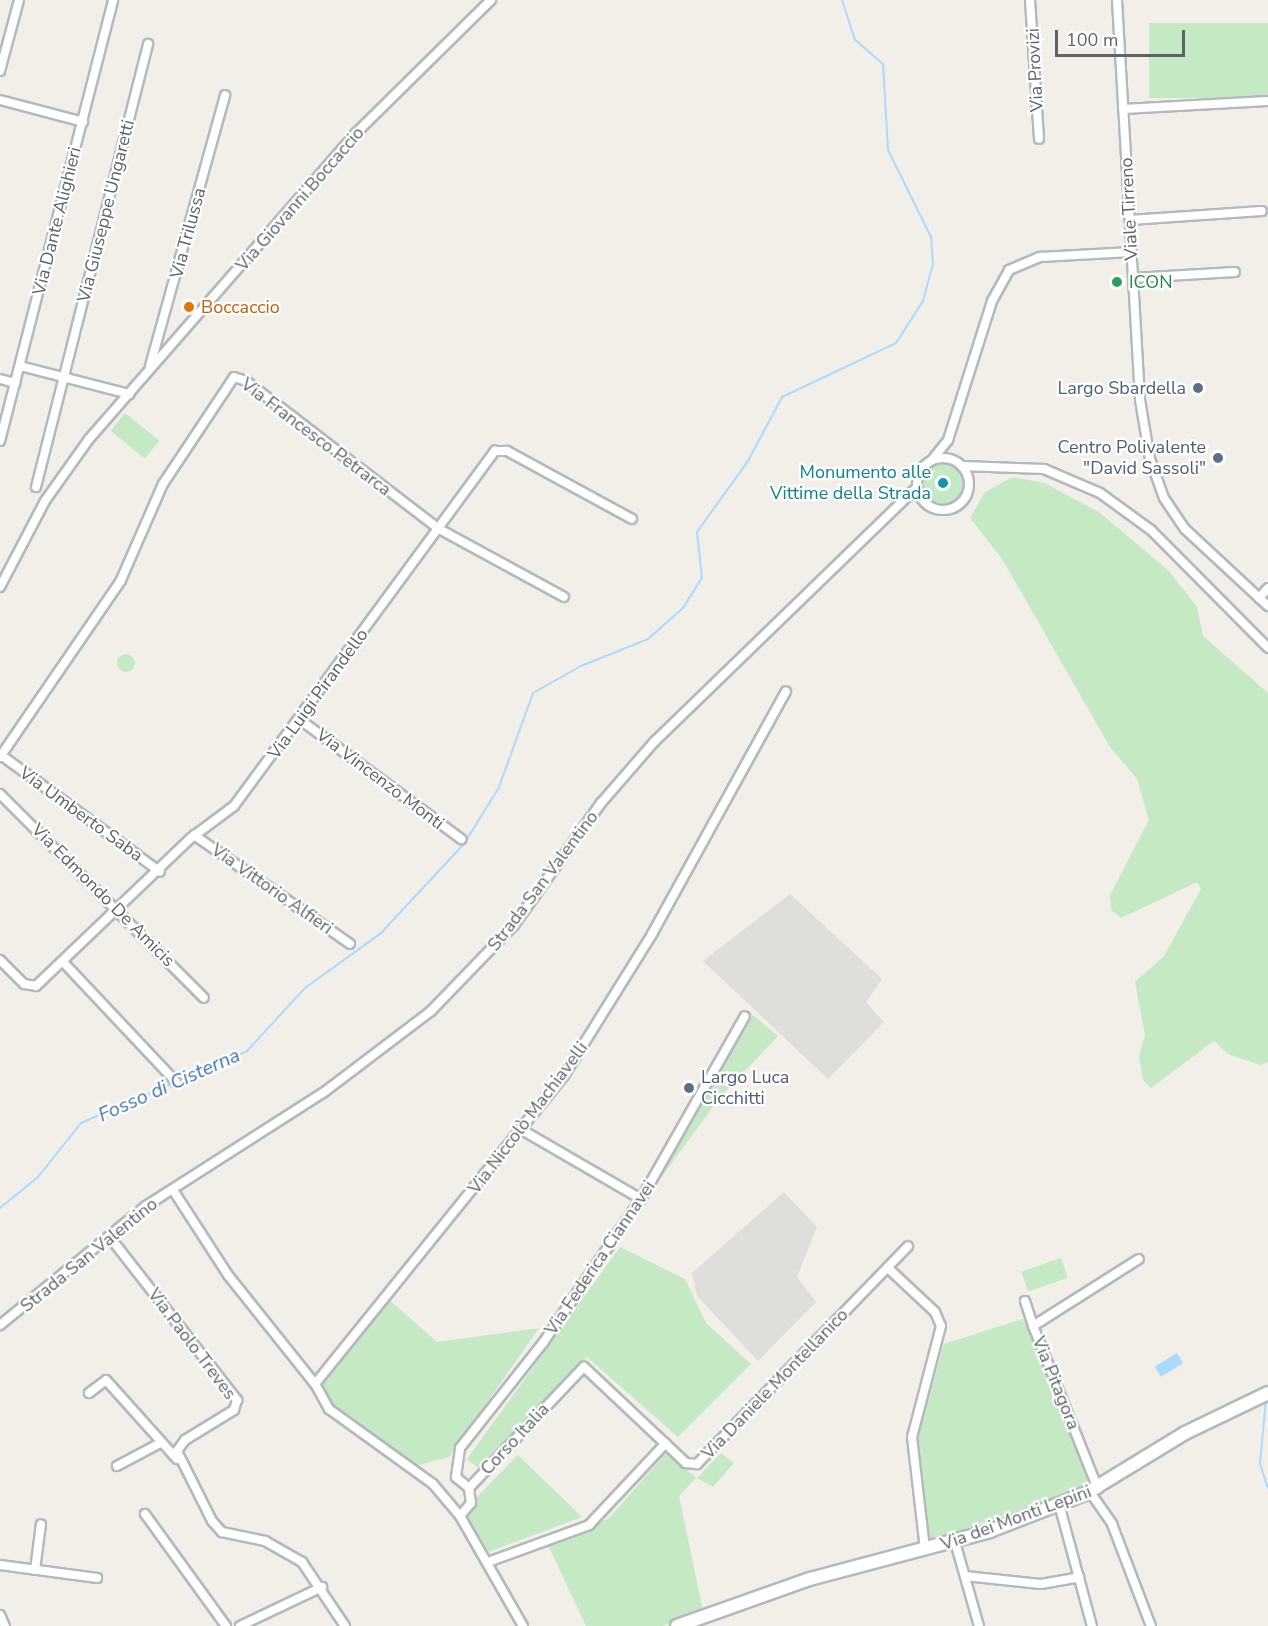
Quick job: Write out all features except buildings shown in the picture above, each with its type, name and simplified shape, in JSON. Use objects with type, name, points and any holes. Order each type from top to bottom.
[{"type":"street","points":[[0,71],[19,0]]},
{"type":"street","name":"Via Dante Alighieri","points":[[0,441],[113,0]]},
{"type":"street","name":"Via Giovanni Boccaccio","points":[[0,587],[55,486],[149,370],[363,125],[491,0]]},
{"type":"street","name":"Via Provizi","points":[[1030,0],[1039,139]]},
{"type":"street","name":"Viale Tirreno","points":[[1117,0],[1142,418],[1159,487],[1190,534],[1268,606]]},
{"type":"street","name":"Via Giuseppe Ungaretti","points":[[36,487],[148,44]]},
{"type":"street","name":"Via Trilussa","points":[[149,370],[225,95]]},
{"type":"street","points":[[0,100],[83,122]]},
{"type":"street","points":[[1123,109],[1268,101]]},
{"type":"street","points":[[1130,220],[1263,211]]},
{"type":"street","points":[[924,502],[917,487],[919,472],[948,440],[992,301],[1009,270],[1034,258],[1132,252]]},
{"type":"street","points":[[1133,278],[1235,272]]},
{"type":"street","points":[[20,366],[129,394]]},
{"type":"street","name":"Via Francesco Petrarca","points":[[1,756],[125,574],[163,483],[231,378],[246,381],[439,529]]},
{"type":"street","points":[[0,379],[15,382]]},
{"type":"street","points":[[948,440],[952,460]]},
{"type":"street","name":"Via Luigi Pirandello","points":[[0,960],[32,987],[63,963],[121,910],[194,835],[237,802],[500,449],[632,519]]},
{"type":"street","points":[[932,460],[952,460],[962,466],[986,465],[1051,471],[1124,508],[1166,544],[1268,648]]},
{"type":"street","points":[[907,501],[924,502],[938,510],[954,508],[966,496],[969,481],[986,465]]},
{"type":"street","points":[[962,466],[969,481]]},
{"type":"street","name":"Strada San Valentino","points":[[0,1325],[173,1190],[341,1081],[459,985],[514,925],[606,797],[654,742],[907,501],[917,487]]},
{"type":"street","points":[[439,529],[564,597]]},
{"type":"street","points":[[1259,598],[1268,588]]},
{"type":"street","name":"Via Niccolò Machiavelli","points":[[315,1384],[522,1130],[564,1074],[652,934],[786,691]]},
{"type":"street","name":"Via Vincenzo Monti","points":[[299,719],[461,839]]},
{"type":"street","name":"Via Umberto Saba","points":[[1,756],[160,872]]},
{"type":"street","name":"Via Edmondo De Amicis","points":[[0,794],[121,910],[204,998]]},
{"type":"street","name":"Via Vittorio Alfieri","points":[[194,835],[350,944]]},
{"type":"street","points":[[63,963],[176,1082]]},
{"type":"street","name":"Via Federica Ciannavei","points":[[469,1488],[456,1477],[460,1448],[543,1343],[641,1199],[745,1016]]},
{"type":"street","points":[[522,1130],[641,1199]]},
{"type":"street","points":[[173,1190],[228,1275],[315,1384],[330,1409],[433,1484],[460,1516],[523,1626]]},
{"type":"street","name":"Via Paolo Treves","points":[[116,1245],[237,1400],[234,1410],[182,1442],[177,1459]]},
{"type":"street","name":"Via Daniele Montellanico","points":[[584,1367],[688,1464],[699,1462],[908,1246]]},
{"type":"street","name":"Via Pitagora","points":[[1139,1259],[1033,1326],[1094,1490],[1112,1524],[1151,1626]]},
{"type":"street","points":[[888,1268],[940,1322],[912,1437],[925,1549]]},
{"type":"street","points":[[1025,1301],[1033,1326]]},
{"type":"street","name":"Corso Italia","points":[[460,1516],[471,1503],[469,1488],[584,1367]]},
{"type":"street","points":[[89,1393],[106,1380],[160,1443],[177,1459],[219,1530],[286,1551],[322,1587],[345,1626]]},
{"type":"street","name":"Via dei Monti Lepini","points":[[677,1626],[801,1582],[955,1542],[1059,1504],[1094,1490],[1185,1433],[1266,1394]]},
{"type":"street","points":[[117,1466],[160,1443]]},
{"type":"street","points":[[488,1562],[589,1524],[666,1443]]},
{"type":"street","points":[[1059,1504],[1092,1626]]},
{"type":"street","points":[[145,1514],[226,1626]]},
{"type":"street","points":[[35,1570],[41,1524]]},
{"type":"street","points":[[955,1542],[979,1626]]},
{"type":"street","points":[[0,1565],[97,1578]]},
{"type":"street","points":[[965,1576],[1035,1584],[1079,1577]]},
{"type":"street","points":[[240,1626],[322,1587]]},
{"type":"street","points":[[0,1615],[5,1626]]},
{"type":"shaded area","points":[[790,894],[882,979],[866,1002],[884,1022],[828,1079],[703,961]]},
{"type":"shaded area","points":[[784,1192],[817,1227],[797,1277],[816,1302],[758,1361],[697,1296],[692,1273]]},
{"type":"green space","points":[[1149,23],[1268,23],[1268,98],[1149,98]]},
{"type":"green space","points":[[125,413],[159,441],[145,459],[111,431]]},
{"type":"green space","points":[[943,462],[958,468],[964,483],[958,498],[943,504],[928,498],[922,483],[928,468]]},
{"type":"green space","points":[[1013,477],[1044,483],[1099,512],[1169,571],[1197,607],[1203,636],[1268,693],[1268,1062],[1261,1065],[1228,1054],[1214,1041],[1151,1088],[1143,1080],[1139,1057],[1145,1035],[1135,982],[1164,956],[1201,889],[1197,882],[1121,918],[1111,910],[1110,895],[1149,820],[1137,779],[1110,747],[1002,559],[970,518],[985,492]]},
{"type":"green space","points":[[122,654],[130,654],[135,659],[133,670],[122,672],[117,667],[117,659]]},
{"type":"green space","points":[[753,1015],[778,1036],[721,1096],[657,1183]]},
{"type":"green space","points":[[620,1247],[685,1279],[706,1323],[751,1364],[678,1437],[587,1357],[478,1468],[467,1459]]},
{"type":"green space","points":[[1061,1258],[1068,1278],[1028,1292],[1021,1272]]},
{"type":"green space","points":[[386,1297],[437,1342],[539,1328],[449,1457],[411,1467],[335,1414],[315,1384]]},
{"type":"green space","points":[[1026,1318],[1092,1485],[930,1541],[916,1443],[944,1344]]},
{"type":"green space","points":[[667,1452],[696,1478],[679,1496],[703,1611],[663,1626],[586,1626],[548,1545],[609,1518]]},
{"type":"green space","points":[[721,1453],[734,1463],[713,1487],[697,1478]]},
{"type":"green space","points":[[518,1455],[582,1517],[488,1552],[466,1518],[477,1497]]},
{"type":"water","points":[[1177,1353],[1183,1363],[1161,1377],[1155,1366]]},
{"type":"waterway","name":"Fosso di Cisterna","points":[[0,1208],[38,1177],[81,1123],[247,1051],[305,988],[380,934],[464,844],[499,787],[533,693],[581,666],[648,639],[683,608],[702,578],[697,532],[748,461],[782,397],[896,343],[923,301],[933,264],[931,237],[888,150],[883,64],[855,40],[842,0]]},
{"type":"waterway","points":[[1266,1399],[1260,1464],[1268,1488]]},
{"type":"place","name":"ICON","points":[[1117,282]]},
{"type":"place","name":"Boccaccio","points":[[189,307]]},
{"type":"place","name":"Largo Sbardella","points":[[1198,388]]},
{"type":"place","name":"Centro Polivalente \"David Sassoli\"","points":[[1218,458]]},
{"type":"place","name":"Monumento alle Vittime della Strada","points":[[943,483]]},
{"type":"place","name":"Largo Luca Cicchitti","points":[[689,1088]]}]
